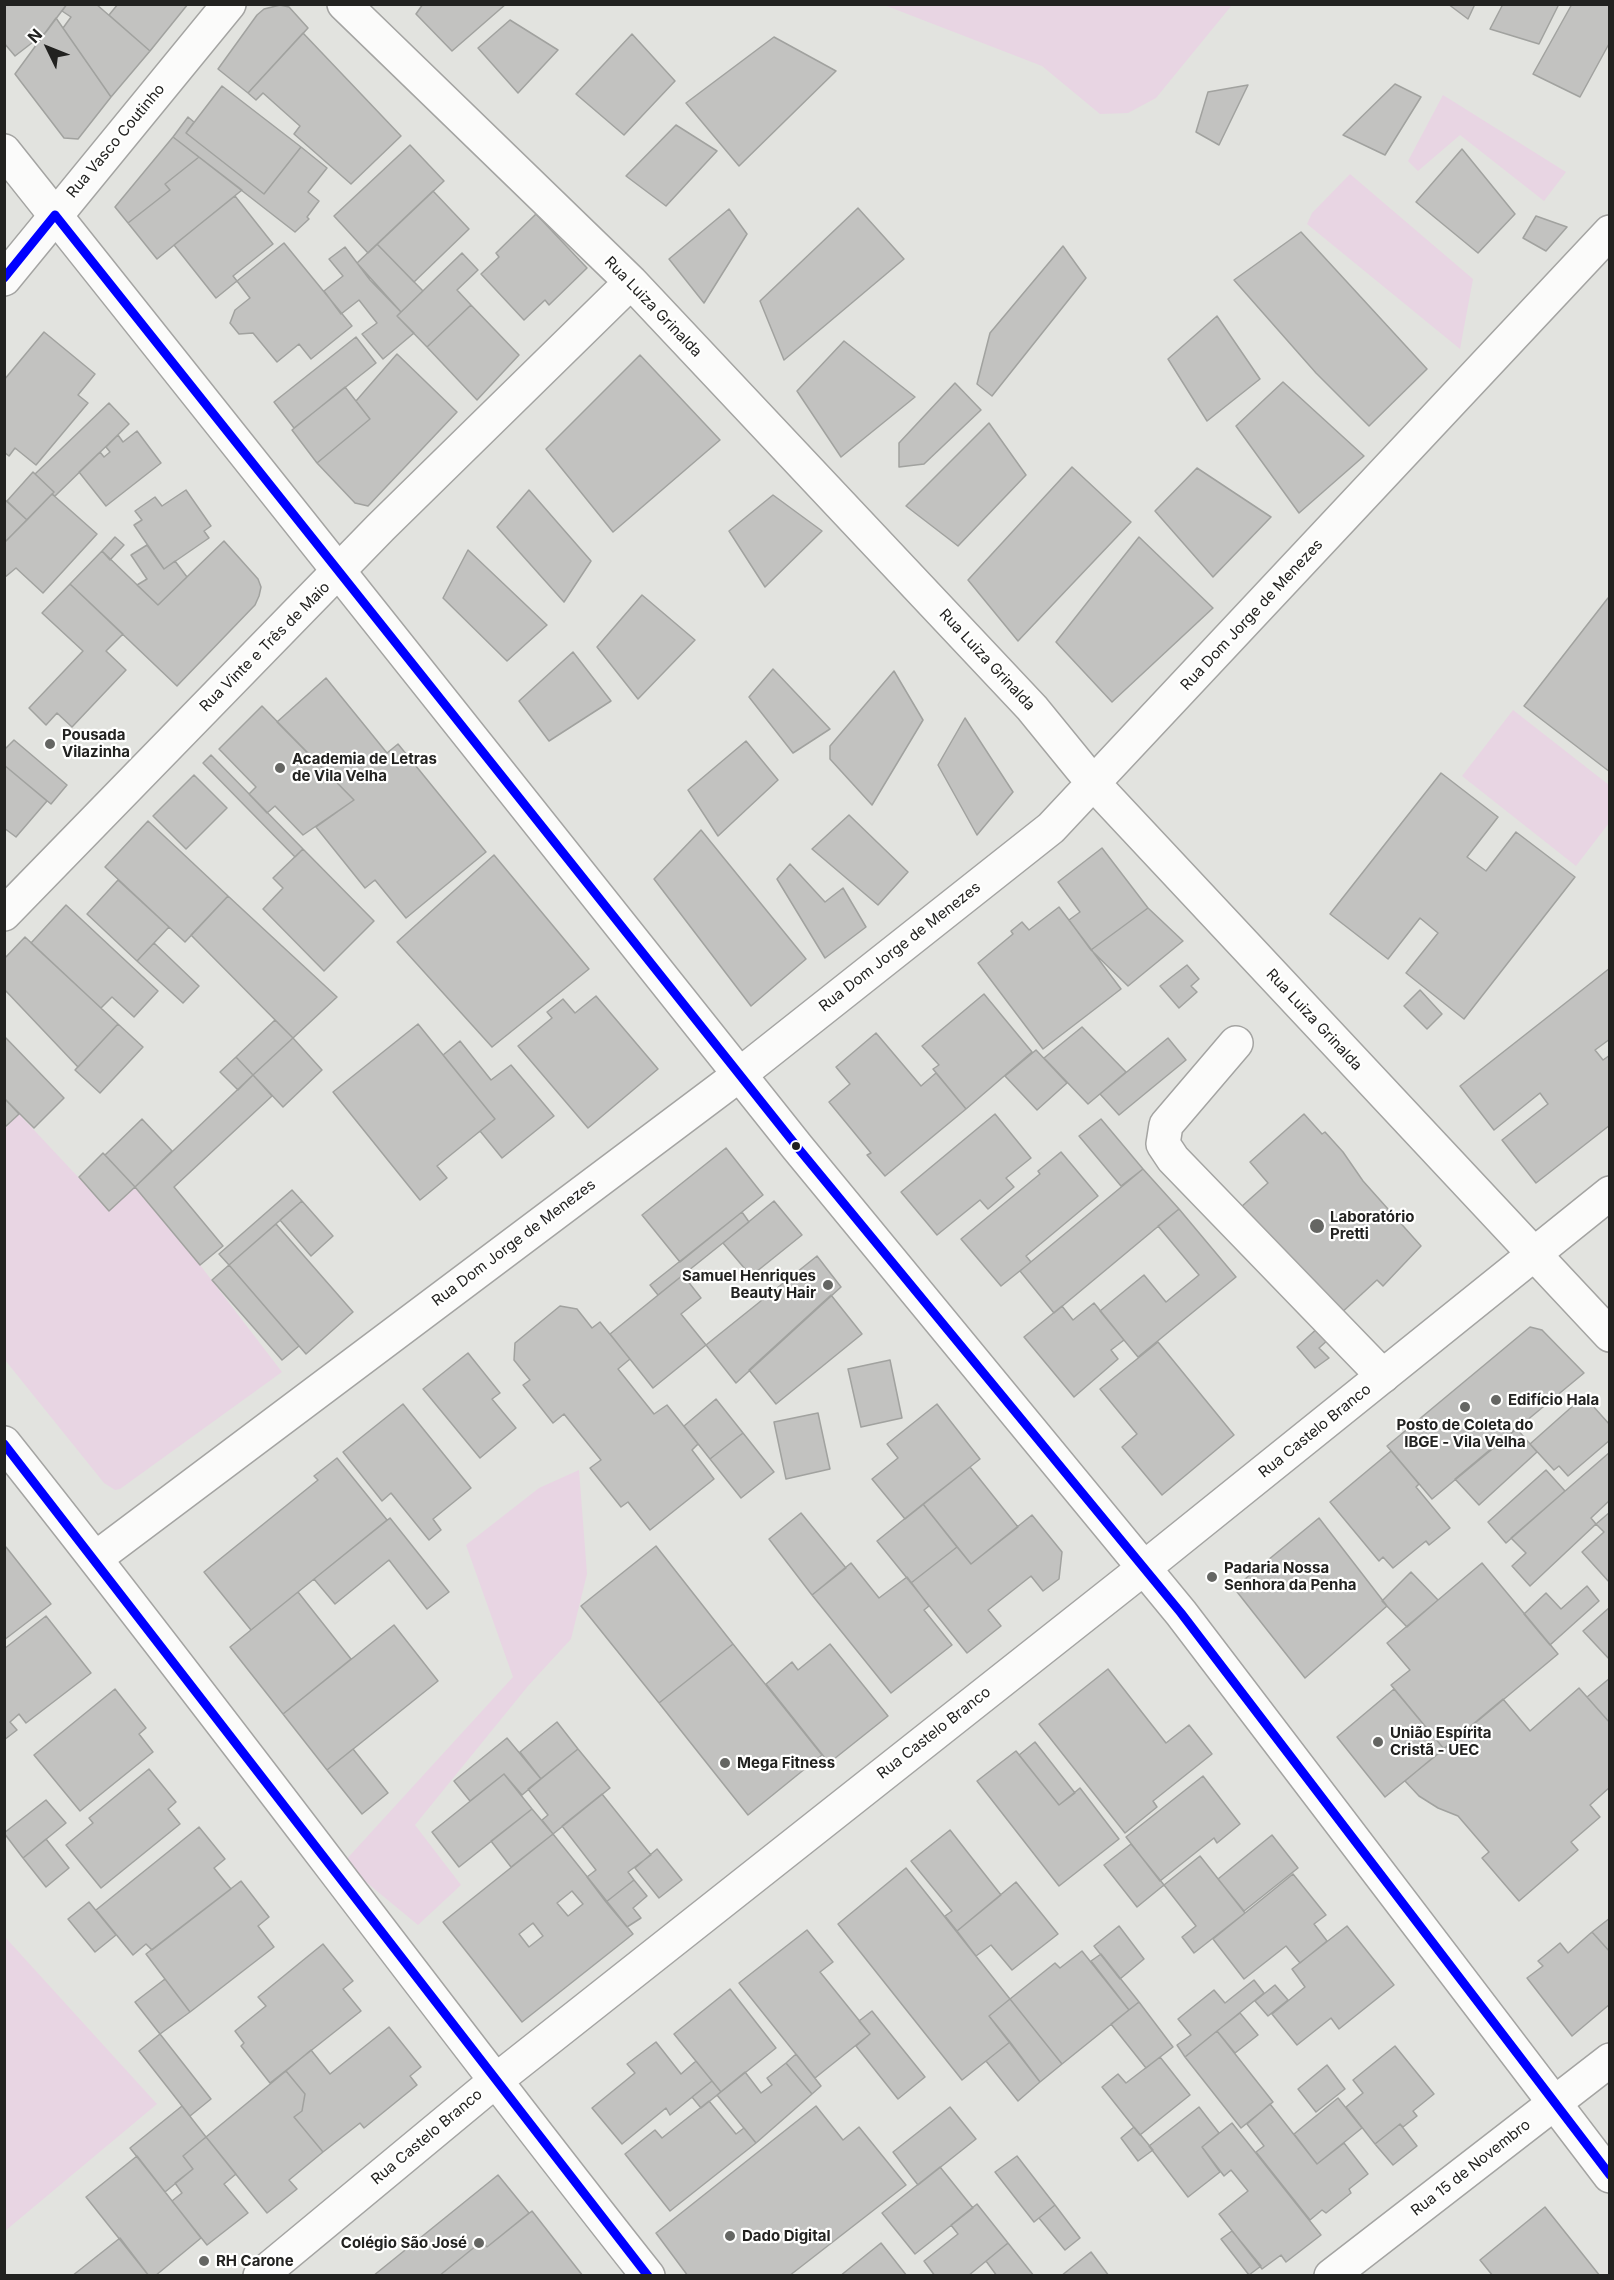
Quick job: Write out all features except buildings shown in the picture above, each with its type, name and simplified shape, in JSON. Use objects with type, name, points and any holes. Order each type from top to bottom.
[{"type":"street","name":"Rua Vasco Coutinho","points":[[4,279],[229,4]]},
{"type":"street","name":"Rua Luiza Grinalda","points":[[344,4],[631,282],[1032,708],[1094,784],[1610,1335]]},
{"type":"street","points":[[4,151],[739,1075],[1144,1568],[1610,2176]]},
{"type":"street","name":"Rua Dom Jorge de Menezes","points":[[96,1558],[739,1075],[1051,828],[1610,232]]},
{"type":"street","name":"Rua Vinte e Três de Maio","points":[[4,914],[381,527],[631,282]]},
{"type":"street","points":[[1236,1043],[1166,1125],[1163,1144],[1173,1159],[1383,1376]]},
{"type":"street","name":"Rua Castelo Branco","points":[[260,2276],[494,2082],[1144,1568],[1610,1192]]},
{"type":"street","points":[[4,1443],[96,1558],[494,2082],[648,2276]]},
{"type":"street","name":"Rua 15 de Novembro","points":[[1331,2276],[1610,2060]]},
{"type":"shaded area","points":[[1232,4],[1156,98],[1128,113],[1100,114],[1042,66],[884,5]]},
{"type":"shaded area","points":[[1443,95],[1566,172],[1544,201],[1460,135],[1418,171],[1408,161]]},
{"type":"shaded area","points":[[1350,174],[1473,279],[1460,349],[1307,224],[1312,213]]},
{"type":"shaded area","points":[[1513,710],[1609,785],[1609,823],[1576,866],[1462,776]]},
{"type":"shaded area","points":[[19,1114],[109,1210],[135,1187],[200,1265],[282,1372],[120,1489],[115,1490],[104,1483],[5,1360],[5,1128]]},
{"type":"shaded area","points":[[579,1470],[587,1574],[571,1639],[528,1686],[415,1825],[461,1885],[418,1925],[343,1863],[513,1677],[466,1545],[539,1488]]},
{"type":"shaded area","points":[[5,1937],[157,2104],[5,2231]]},
{"type":"transit line","points":[[4,278],[55,215],[798,1148],[1181,1613],[1610,2175]]},
{"type":"transit line","points":[[4,1444],[648,2276]]},
{"type":"place","name":"Pousada Vilazinha","points":[[50,744]]},
{"type":"place","name":"Academia de Letras de Vila Velha","points":[[280,768]]},
{"type":"place","name":"Laboratório Pretti","points":[[1317,1226]]},
{"type":"place","name":"Samuel Henriques Beauty Hair","points":[[828,1285]]},
{"type":"place","name":"Edifício Hala","points":[[1496,1400]]},
{"type":"place","name":"Posto de Coleta do IBGE - Vila Velha","points":[[1465,1407]]},
{"type":"place","name":"Padaria Nossa Senhora da Penha","points":[[1212,1577]]},
{"type":"place","name":"União Espírita Cristã - UEC","points":[[1378,1742]]},
{"type":"place","name":"Mega Fitness","points":[[725,1763]]},
{"type":"place","name":"Dado Digital","points":[[730,2236]]},
{"type":"place","name":"Colégio São José","points":[[479,2243]]},
{"type":"place","name":"RH Carone","points":[[204,2261]]}]
